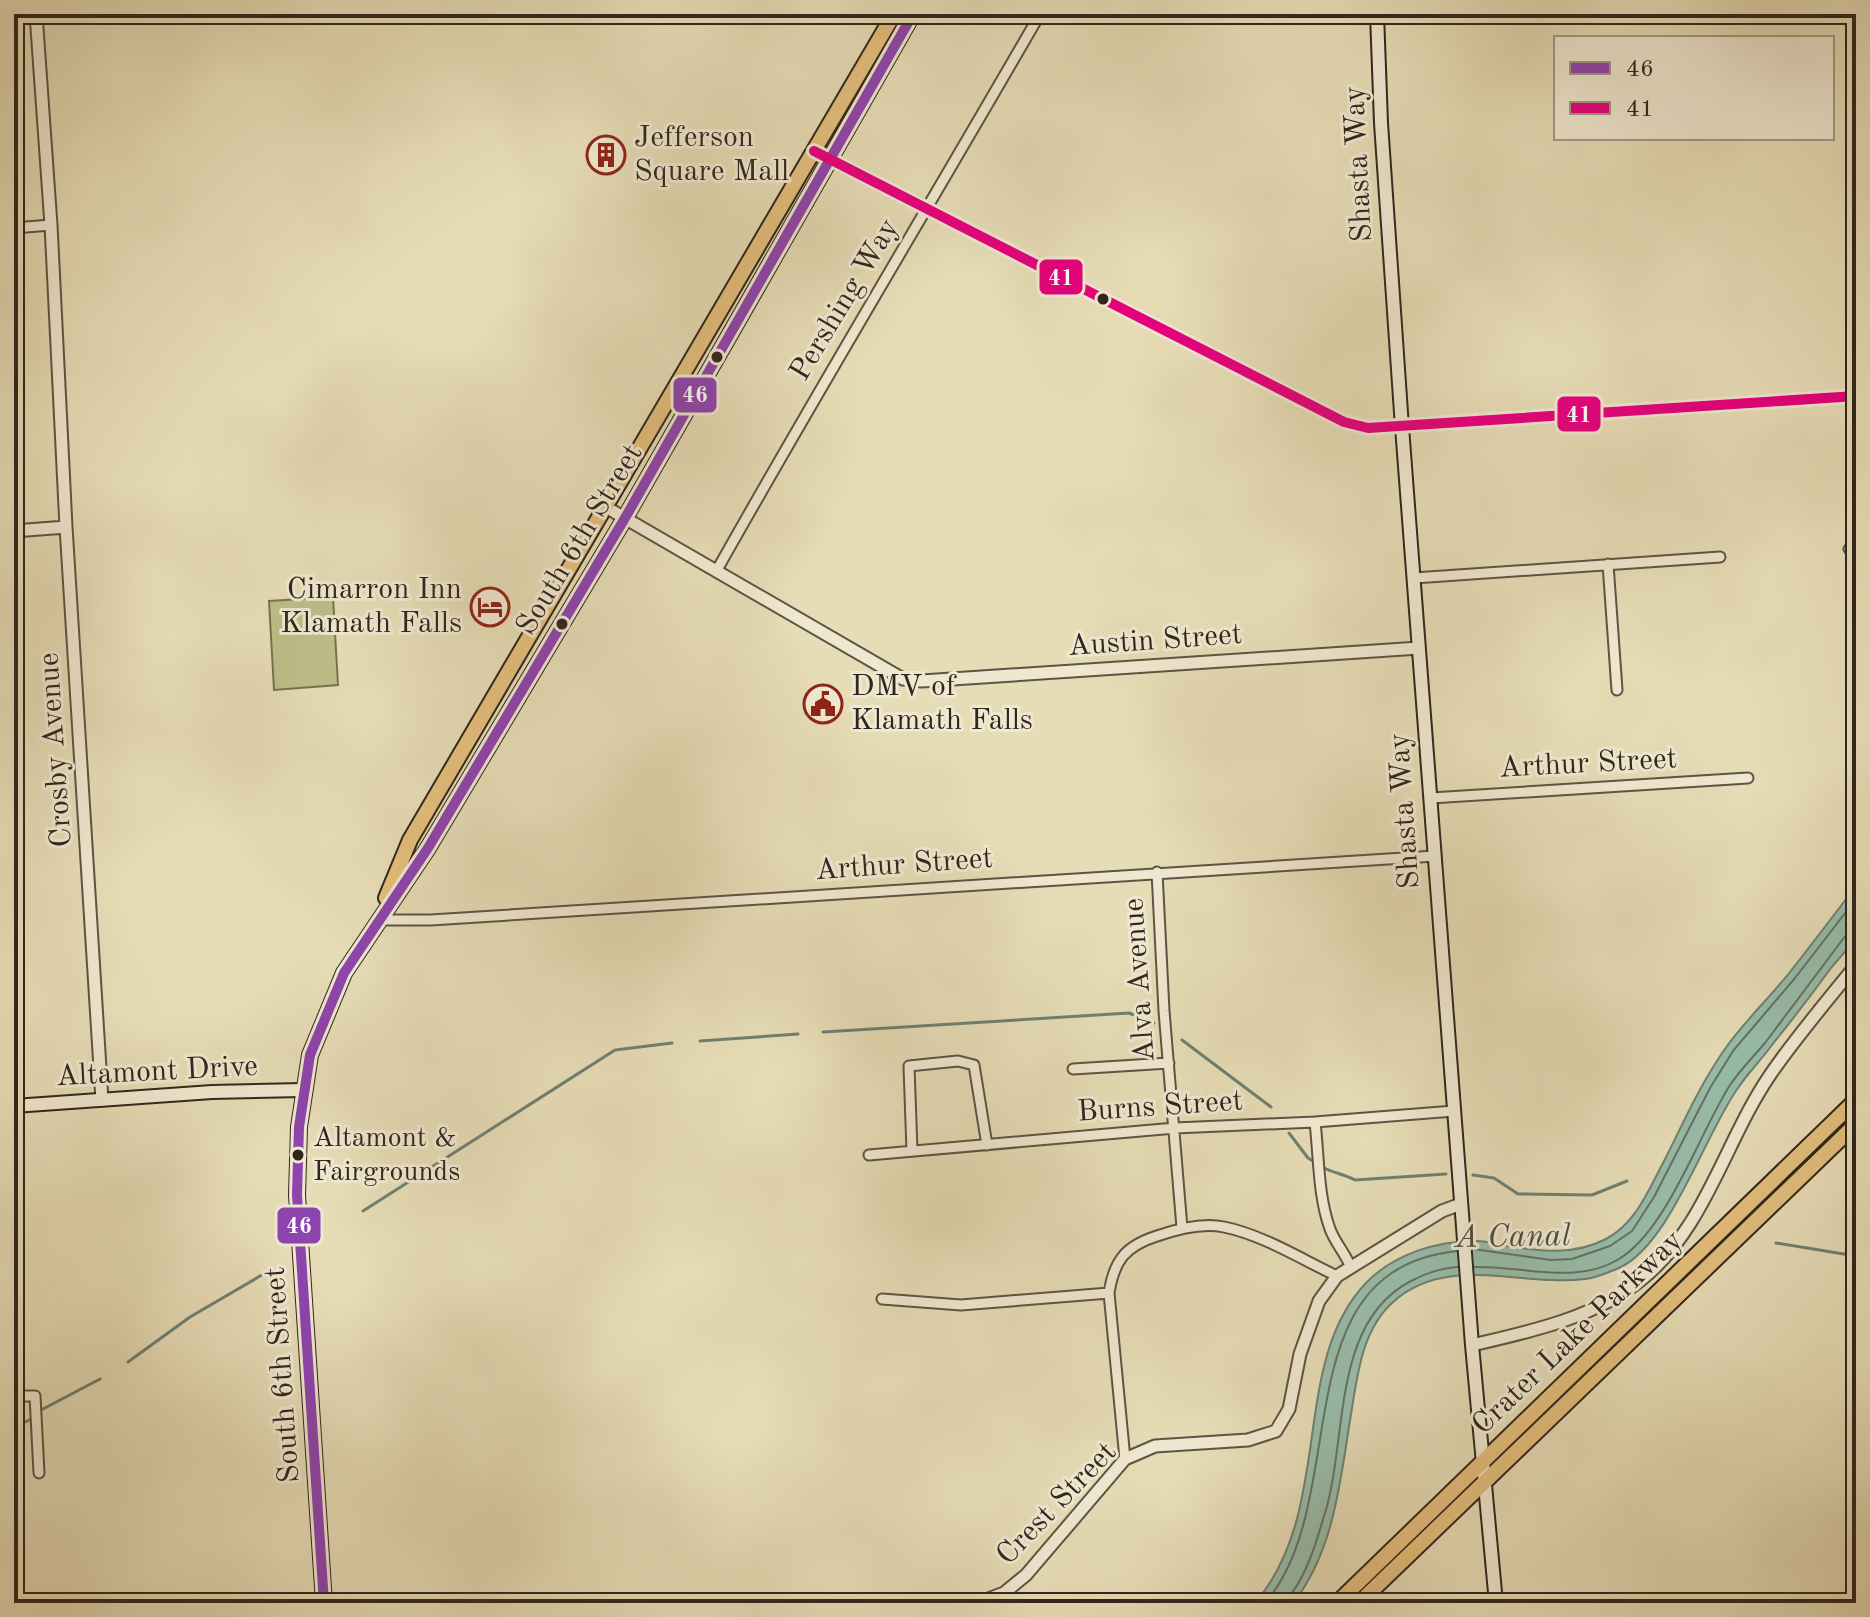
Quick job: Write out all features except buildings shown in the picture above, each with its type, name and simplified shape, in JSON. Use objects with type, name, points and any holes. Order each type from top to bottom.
[{"type":"main road","name":"South 6th Street","points":[[377,920],[410,840],[894,14]]},
{"type":"main road","name":"South 6th Street","points":[[324,1603],[297,1195],[303,1090],[310,1055],[324,1017],[344,973],[428,848],[625,518],[913,14]]},
{"type":"main road","name":"Shasta Way","points":[[1377,14],[1381,123],[1402,427],[1463,1239],[1496,1603]]},
{"type":"main road","name":"Altamont Drive","points":[[14,1106],[212,1092],[303,1090]]},
{"type":"main road","name":"Crater Lake Parkway","points":[[1337,1603],[1856,1100]]},
{"type":"main road","name":"Crater Lake Parkway","points":[[1359,1603],[1856,1124]]},
{"type":"street","name":"Crosby Avenue","points":[[36,14],[102,1100]]},
{"type":"street","name":"Pershing Way","points":[[717,570],[803,417],[929,208],[1040,14]]},
{"type":"street","points":[[814,151],[1344,422],[1368,428],[1856,396]]},
{"type":"street","points":[[14,228],[51,225]]},
{"type":"street","name":"Austin Street","points":[[604,506],[903,679],[936,680],[1419,648]]},
{"type":"street","points":[[14,531],[66,527]]},
{"type":"street","points":[[1414,578],[1720,557]]},
{"type":"street","points":[[1608,564],[1617,690]]},
{"type":"street","name":"Arthur Street","points":[[1431,798],[1748,778]]},
{"type":"street","name":"Arthur Street","points":[[377,920],[431,920],[1435,856]]},
{"type":"street","name":"Alva Avenue","points":[[1157,872],[1182,1228]]},
{"type":"street","points":[[1472,1345],[1525,1333],[1578,1315],[1609,1301],[1641,1280],[1688,1226],[1769,1076],[1856,965]]},
{"type":"street","points":[[912,1151],[909,1066],[958,1061],[974,1065],[987,1145]]},
{"type":"street","points":[[1073,1069],[1169,1063]]},
{"type":"street","name":"Burns Street","points":[[869,1155],[1175,1128],[1315,1122],[1454,1111]]},
{"type":"street","points":[[1315,1122],[1324,1211],[1331,1234],[1347,1256],[1351,1268]]},
{"type":"street","name":"Crest Street","points":[[978,1603],[1004,1593],[1026,1575],[1125,1459],[1155,1446],[1248,1440],[1276,1431],[1289,1409],[1300,1354],[1319,1301],[1337,1276],[1442,1211],[1461,1204]]},
{"type":"street","points":[[1125,1459],[1109,1293],[1120,1257],[1146,1240],[1182,1228],[1221,1226],[1259,1238],[1337,1276]]},
{"type":"street","points":[[882,1299],[961,1305],[1109,1293]]},
{"type":"street","points":[[14,1396],[35,1396],[39,1473]]},
{"type":"green space","points":[[333,597],[338,685],[274,690],[269,601]]},
{"type":"water","points":[[1856,886],[1857,929],[1852,943],[1738,1088],[1670,1213],[1637,1256],[1619,1268],[1585,1279],[1485,1275],[1436,1279],[1413,1288],[1382,1314],[1368,1338],[1360,1366],[1340,1484],[1319,1559],[1293,1603],[1255,1603],[1280,1566],[1295,1525],[1327,1354],[1342,1316],[1366,1283],[1403,1257],[1446,1243],[1480,1241],[1557,1251],[1594,1244],[1616,1232],[1633,1215],[1646,1195],[1727,1046],[1790,972]]},
{"type":"waterway","points":[[823,1032],[1129,1013],[1154,1023]]},
{"type":"waterway","points":[[700,1041],[798,1034]]},
{"type":"waterway","points":[[1182,1040],[1271,1107]]},
{"type":"waterway","points":[[363,1211],[615,1050],[672,1043]]},
{"type":"waterway","points":[[1289,1133],[1308,1158],[1316,1163]]},
{"type":"waterway","points":[[1322,1167],[1355,1180],[1446,1174]]},
{"type":"waterway","points":[[1473,1175],[1494,1178],[1518,1194],[1592,1195],[1627,1181]]},
{"type":"waterway","points":[[1776,1243],[1856,1256]]},
{"type":"waterway","points":[[128,1362],[190,1317],[267,1272]]},
{"type":"waterway","points":[[43,1409],[100,1379]]},
{"type":"waterway","points":[[14,1428],[29,1420]]},
{"type":"transit line","name":"46","points":[[324,1603],[297,1195],[299,1127],[310,1055],[344,973],[428,848],[625,518],[913,14]]},
{"type":"transit line","name":"41","points":[[814,151],[1344,422],[1368,428],[1856,396]]},
{"type":"place","name":"Jefferson Square Mall","points":[[606,155]]},
{"type":"place","name":"Cimarron Inn Klamath Falls","points":[[490,607]]},
{"type":"place","name":"DMV of Klamath Falls","points":[[823,704]]},
{"type":"place","name":"Altamont & Fairgrounds","points":[[298,1155]]},
{"type":"water label","name":"A Canal","points":[[1513,1238]]}]
